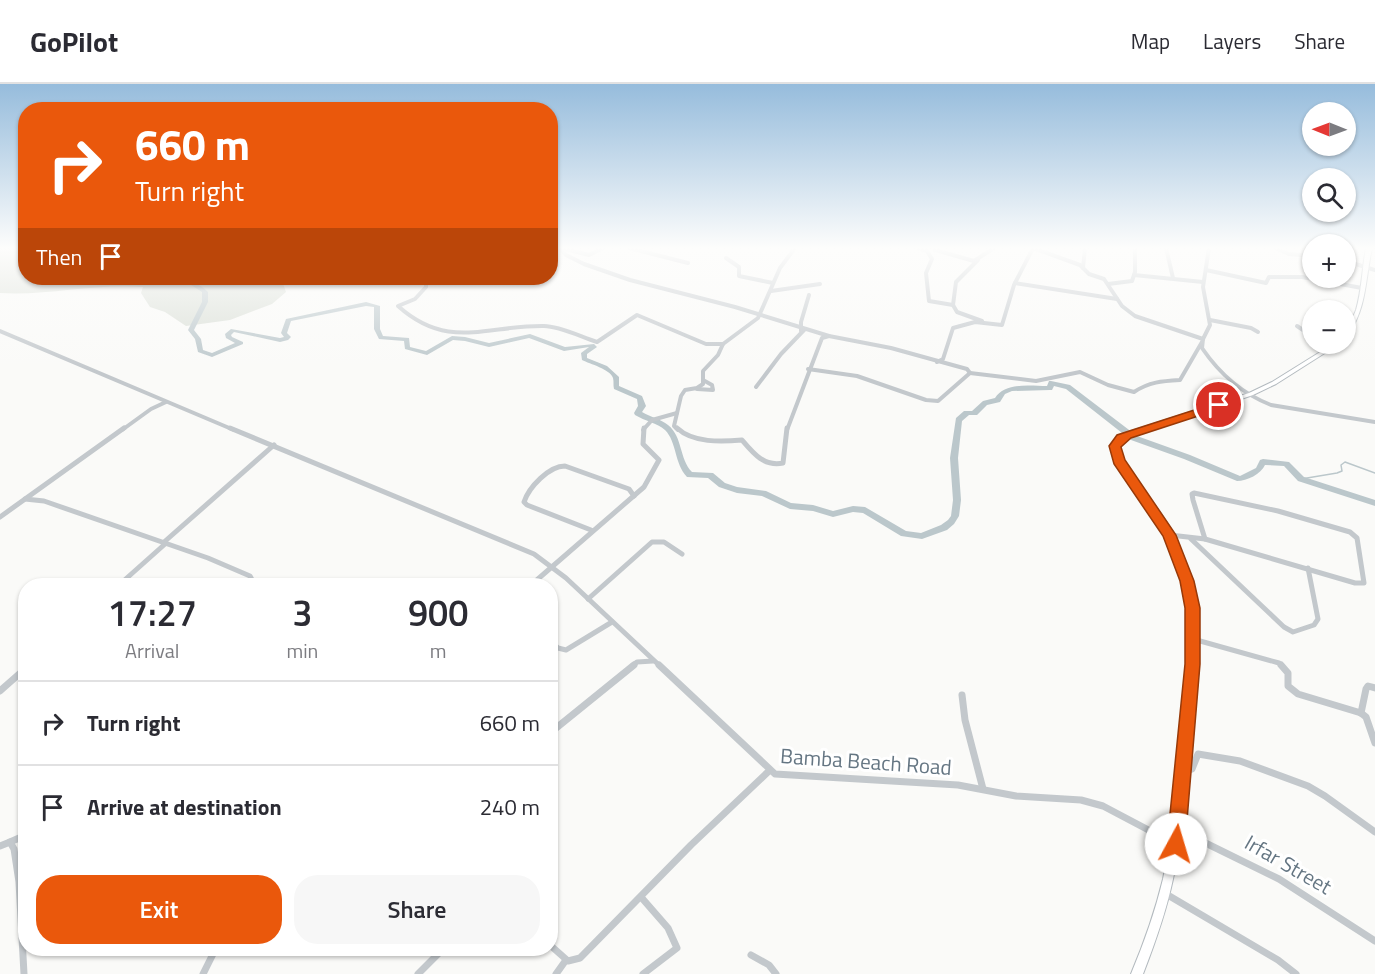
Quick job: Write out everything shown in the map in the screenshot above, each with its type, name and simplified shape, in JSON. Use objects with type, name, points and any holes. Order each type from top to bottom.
[{"type":"main road","points":[[1356,320],[1360,311],[1362,290]]},
{"type":"main road","points":[[1137,974],[1166,894],[1176,844],[1184,772],[1192,608],[1187,581],[1170,535],[1119,461],[1115,446],[1122,438],[1130,434],[1251,394],[1274,383],[1319,354]]},
{"type":"street","points":[[424,290],[419,297],[398,305],[408,315],[441,331],[477,334],[546,326],[597,342],[637,315],[706,344],[723,344]]},
{"type":"street","points":[[666,290],[747,310],[802,330],[891,348],[967,369],[970,373],[1036,381],[1080,372],[1108,385],[1134,392],[1144,385],[1159,381],[1180,380],[1202,341],[1210,320],[1204,290]]},
{"type":"street","points":[[697,388],[704,384],[704,371],[718,355],[723,344],[760,316],[771,291],[781,290]]},
{"type":"street","points":[[928,290],[929,300],[953,305]]},
{"type":"street","points":[[955,290],[953,305],[957,312],[986,323]]},
{"type":"street","points":[[937,362],[943,359],[953,328],[975,322],[1002,325],[1013,290]]},
{"type":"street","points":[[1057,290],[1118,299]]},
{"type":"street","points":[[1112,290],[1127,311],[1135,316],[1202,341]]},
{"type":"street","points":[[802,330],[800,325],[809,301],[808,296]]},
{"type":"street","points":[[1210,320],[1251,328],[1258,332]]},
{"type":"street","points":[[1297,326],[1302,329]]},
{"type":"street","points":[[756,387],[802,330]]},
{"type":"street","name":"Bamba Beach Road","points":[[0,331],[534,554],[552,566],[588,599],[769,771],[780,776],[940,784],[1016,796],[1066,798],[1092,803],[1129,819],[1176,844]]},
{"type":"street","points":[[703,380],[712,385],[712,390],[697,388],[686,390],[681,396],[674,426],[682,433],[717,442],[742,440],[758,459],[783,463],[787,428],[808,369],[822,338],[829,336]]},
{"type":"street","points":[[1202,341],[1204,352],[1213,364],[1251,394],[1271,405],[1375,422]]},
{"type":"street","points":[[808,369],[857,376],[926,400],[938,401],[970,373]]},
{"type":"street","points":[[0,517],[151,409],[167,402]]},
{"type":"street","points":[[539,578],[648,482],[659,460],[643,444],[641,438],[645,425],[652,420],[676,413]]},
{"type":"street","points":[[126,578],[274,445]]},
{"type":"street","points":[[591,530],[528,504],[524,502],[525,498],[550,470],[561,466],[625,487],[632,491],[634,496]]},
{"type":"street","points":[[1170,535],[1204,539],[1355,583],[1364,583],[1357,538],[1350,532],[1278,511],[1194,493],[1192,494],[1193,500],[1204,539]]},
{"type":"street","points":[[25,499],[44,501],[208,558],[251,578]]},
{"type":"street","points":[[1190,538],[1284,627],[1293,632],[1314,625],[1318,619],[1308,568]]},
{"type":"street","points":[[588,599],[652,542],[664,542],[682,554]]},
{"type":"street","points":[[558,648],[566,650],[612,622]]},
{"type":"street","points":[[1192,639],[1279,663],[1288,673],[1288,686],[1298,694],[1361,713],[1366,717],[1375,744]]},
{"type":"street","points":[[558,726],[637,662],[654,661]]},
{"type":"street","points":[[0,691],[18,675]]},
{"type":"street","points":[[1361,713],[1364,709],[1366,689],[1368,686],[1375,688]]},
{"type":"street","points":[[962,696],[965,720],[983,789]]},
{"type":"street","points":[[1184,772],[1192,769],[1198,754],[1225,757],[1297,781],[1318,791],[1375,832]]},
{"type":"street","points":[[558,952],[566,960],[574,961],[580,958],[691,845],[769,771]]},
{"type":"street","name":"Irfar Street","points":[[1178,829],[1280,878],[1375,941]]},
{"type":"street","points":[[0,846],[18,838]]},
{"type":"street","points":[[10,842],[15,847],[18,869]]},
{"type":"street","points":[[1166,894],[1278,960],[1296,974]]},
{"type":"street","points":[[641,897],[665,926],[677,948],[643,974]]},
{"type":"street","points":[[750,955],[769,965],[776,974]]},
{"type":"street","points":[[23,956],[24,974]]},
{"type":"street","points":[[203,974],[212,956]]},
{"type":"street","points":[[418,974],[436,956]]},
{"type":"street","points":[[556,974],[566,960]]},
{"type":"shaded area","points":[[0,290],[78,290],[36,293],[0,293]]},
{"type":"shaded area","points":[[142,290],[285,290],[286,292],[272,304],[230,320],[186,326],[165,312],[150,307],[141,293]]},
{"type":"waterway","points":[[203,290],[205,292],[205,302],[191,330],[198,339],[200,351],[212,355],[241,343],[229,338],[228,334],[233,330],[280,340],[286,339],[288,337],[284,333],[288,320],[366,304],[377,306],[377,329],[381,338],[407,339],[407,348],[427,353],[452,338],[489,345],[530,336],[564,349],[592,345],[594,347],[584,353],[584,359],[608,370],[616,377],[616,387],[640,398],[642,406],[638,413],[668,429],[675,440],[682,465],[690,475],[710,475],[722,485],[737,490],[763,493],[790,506],[813,508],[833,514],[853,509],[865,510],[904,534],[922,536],[948,525],[955,516],[957,491],[954,458],[959,420],[967,413],[974,413],[985,403],[998,400],[1002,393],[1011,389],[1050,388],[1051,383],[1068,387],[1134,438],[1240,479],[1259,470],[1263,462],[1286,464],[1301,479],[1375,503]]},
{"type":"waterway","points":[[1301,479],[1337,473],[1342,471],[1341,465],[1345,462],[1375,473]]},
{"type":"route","points":[[1176,844],[1192,664],[1192,608],[1187,581],[1170,535],[1119,461],[1115,453],[1115,446],[1127,435],[1219,405]]}]
